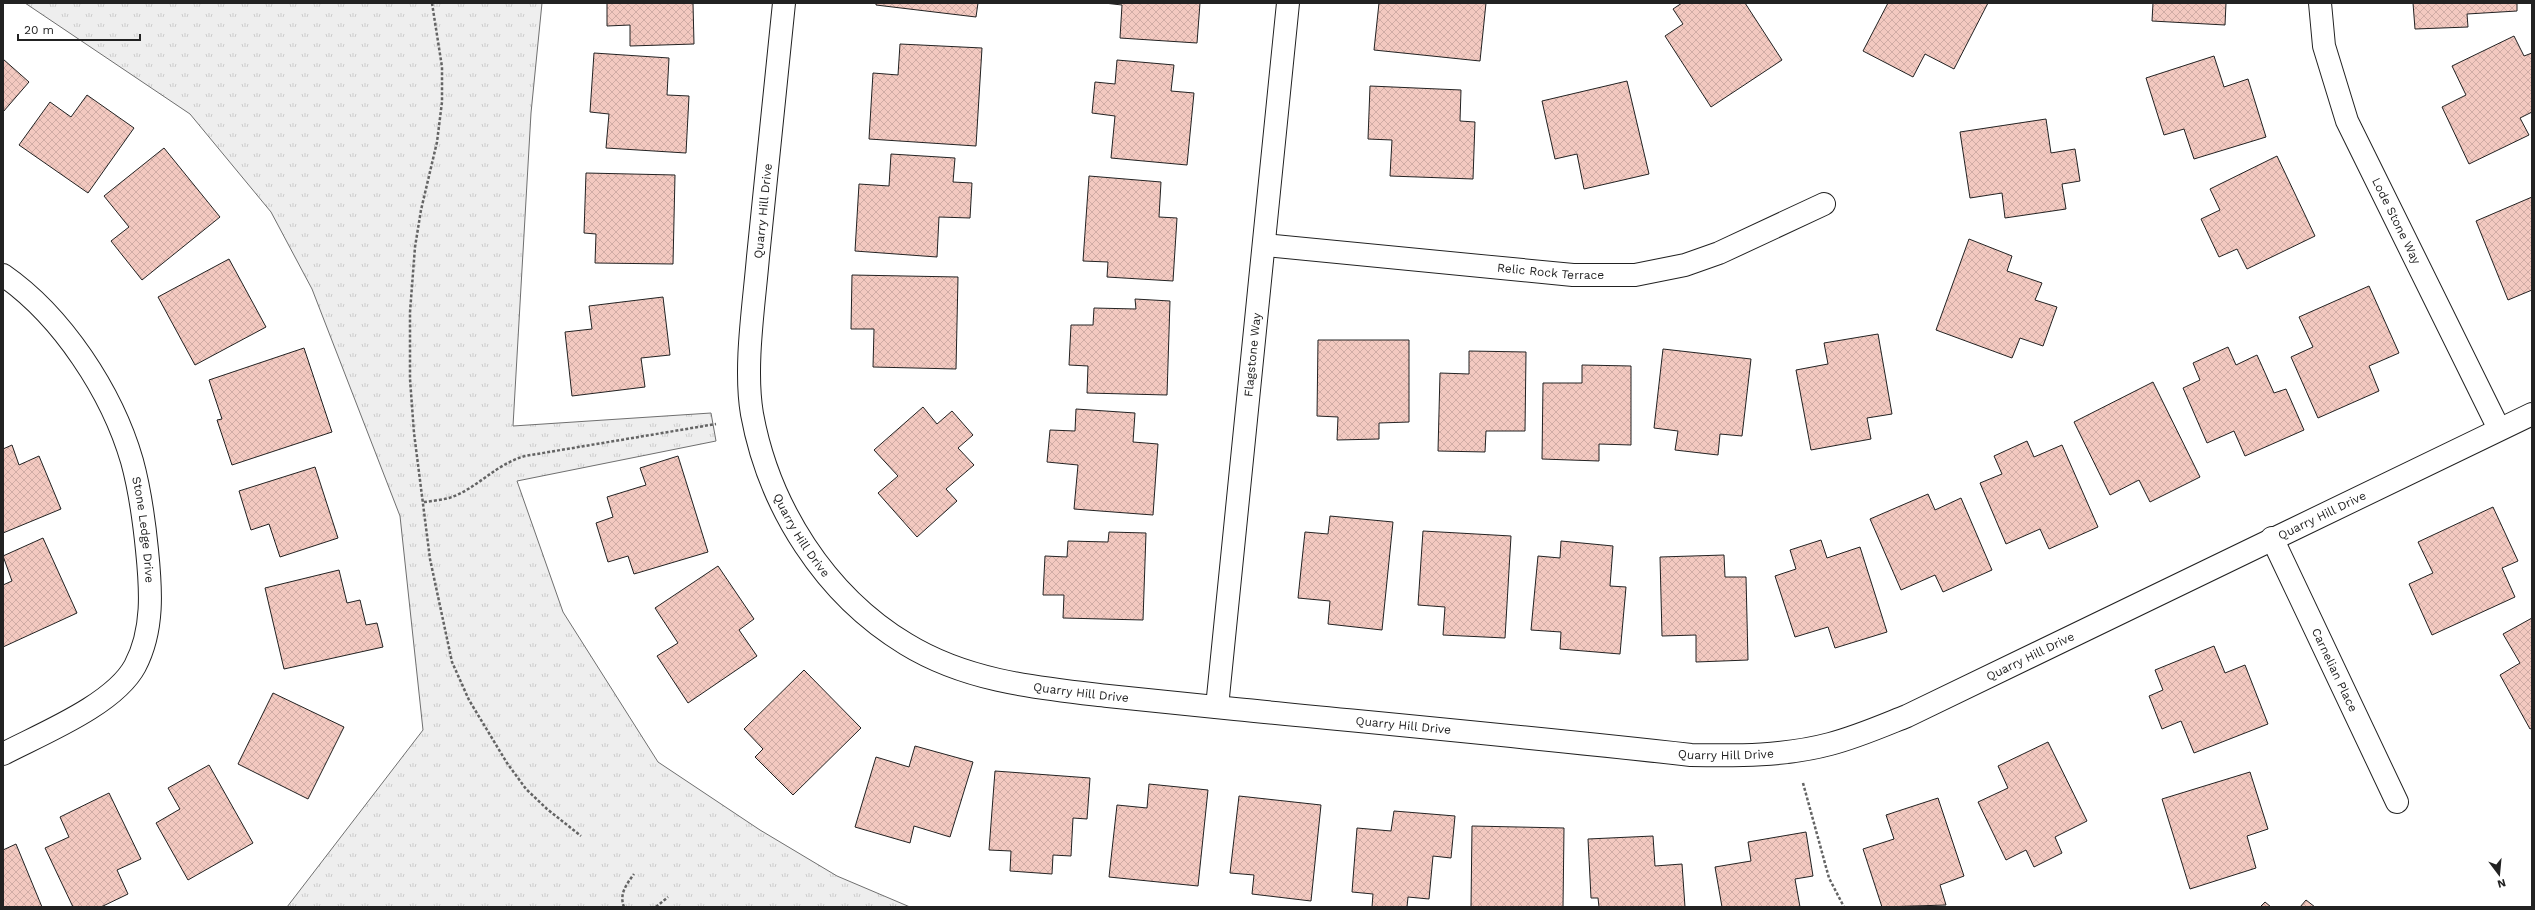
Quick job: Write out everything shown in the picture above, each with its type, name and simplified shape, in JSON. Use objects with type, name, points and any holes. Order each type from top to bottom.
[{"type":"street","name":"Quarry Hill Drive","points":[[784,3],[751,330],[751,409],[759,449],[769,481],[800,538],[823,571],[848,598],[895,637],[937,660],[977,675],[1011,684],[1216,707],[1691,755],[1729,756],[1800,751],[1867,732],[1907,716],[2272,538],[2532,414]]},
{"type":"street","name":"Flagstone Way","points":[[1216,707],[1265,245],[1288,3]]},
{"type":"street","name":"Lode Stone Way","points":[[2320,3],[2324,46],[2347,120],[2499,429]]},
{"type":"street","name":"Relic Rock Terrace","points":[[1265,245],[1573,275],[1635,275],[1685,265],[1719,253],[1824,204]]},
{"type":"street","name":"Stone Ledge Drive","points":[[3,275],[17,285],[60,327],[97,383],[123,435],[139,491],[151,600],[148,627],[135,666],[122,682],[89,709],[3,754]]},
{"type":"street","name":"Carnelian Place","points":[[2272,538],[2397,802]]},
{"type":"path","points":[[432,3],[442,67],[442,102],[437,142],[420,210],[415,247],[410,312],[410,380],[414,433],[424,502],[430,559],[443,626],[452,662],[469,700],[507,763],[526,789],[547,809],[581,836]]},
{"type":"path","points":[[424,502],[449,498],[472,486],[508,461],[525,456],[716,424]]},
{"type":"path","points":[[1803,783],[1829,878],[1844,907]]},
{"type":"path","points":[[624,907],[621,900],[623,889],[634,874]]},
{"type":"path","points":[[656,907],[668,897]]},
{"type":"green space","points":[[25,3],[542,3],[531,113],[513,426],[711,413],[716,441],[517,481],[563,612],[658,762],[760,830],[837,876],[910,907],[287,907],[423,730],[400,516],[312,289],[271,212],[190,114]]},
{"type":"building","points":[[607,3],[693,3],[694,44],[630,46],[630,25],[607,26]]},
{"type":"building","points":[[876,3],[978,3],[976,17],[876,5]]},
{"type":"building","points":[[1104,3],[1200,3],[1197,43],[1120,38],[1122,5]]},
{"type":"building","points":[[1379,3],[1486,3],[1480,61],[1374,50]]},
{"type":"building","points":[[1682,3],[1745,3],[1782,60],[1711,107],[1665,36],[1683,24],[1673,9]]},
{"type":"building","points":[[1888,3],[1988,3],[1954,69],[1925,54],[1913,77],[1863,51]]},
{"type":"building","points":[[2153,3],[2226,3],[2225,25],[2152,21]]},
{"type":"building","points":[[2413,3],[2517,3],[2517,11],[2467,14],[2468,27],[2415,29]]},
{"type":"building","points":[[2514,36],[2524,56],[2532,53],[2532,112],[2520,118],[2529,135],[2469,164],[2442,107],[2466,95],[2452,66]]},
{"type":"building","points":[[900,44],[982,48],[976,146],[869,139],[873,73],[898,75]]},
{"type":"building","points":[[594,53],[669,58],[667,95],[689,96],[686,153],[606,148],[609,114],[590,112]]},
{"type":"building","points":[[2214,56],[2224,87],[2248,79],[2266,137],[2194,159],[2184,129],[2164,135],[2146,78]]},
{"type":"building","points":[[3,59],[29,82],[3,112]]},
{"type":"building","points":[[1117,60],[1174,65],[1171,91],[1194,93],[1187,165],[1111,158],[1115,116],[1092,113],[1095,82],[1115,84]]},
{"type":"building","points":[[1627,81],[1649,174],[1584,189],[1577,154],[1555,159],[1542,101]]},
{"type":"building","points":[[1370,86],[1461,90],[1460,121],[1475,122],[1473,179],[1390,176],[1392,140],[1368,139]]},
{"type":"building","points":[[87,95],[134,128],[88,193],[19,145],[50,102],[71,117]]},
{"type":"building","points":[[2046,119],[2051,153],[2075,149],[2080,181],[2062,184],[2066,209],[2005,218],[2002,193],[1970,198],[1960,132]]},
{"type":"building","points":[[164,148],[220,217],[142,280],[111,241],[129,227],[104,196]]},
{"type":"building","points":[[891,154],[955,158],[953,182],[972,183],[970,218],[939,217],[937,257],[855,251],[859,184],[889,186]]},
{"type":"building","points":[[2277,156],[2315,236],[2247,269],[2237,249],[2219,257],[2201,219],[2220,210],[2210,189]]},
{"type":"building","points":[[586,173],[675,175],[673,264],[595,263],[596,234],[584,233]]},
{"type":"building","points":[[1089,176],[1161,182],[1159,217],[1177,218],[1173,281],[1107,277],[1108,262],[1083,261]]},
{"type":"building","points":[[2532,197],[2532,290],[2508,300],[2476,221]]},
{"type":"building","points":[[1969,239],[2012,256],[2007,271],[2042,283],[2035,300],[2057,307],[2043,346],[2020,338],[2012,358],[1936,330]]},
{"type":"building","points":[[229,259],[266,327],[195,365],[158,297]]},
{"type":"building","points":[[852,275],[958,277],[956,369],[873,367],[874,329],[851,329]]},
{"type":"building","points":[[2369,286],[2399,353],[2369,366],[2379,391],[2318,418],[2291,357],[2313,347],[2299,317]]},
{"type":"building","points":[[663,297],[670,355],[641,358],[645,387],[572,396],[565,332],[592,329],[589,306]]},
{"type":"building","points":[[1135,299],[1170,301],[1167,395],[1087,393],[1088,366],[1069,365],[1071,325],[1093,325],[1094,308],[1136,309]]},
{"type":"building","points":[[1878,334],[1892,414],[1867,418],[1871,439],[1811,450],[1796,370],[1828,364],[1824,343]]},
{"type":"building","points":[[1318,340],[1409,340],[1409,422],[1379,423],[1379,439],[1337,440],[1338,417],[1317,416]]},
{"type":"building","points":[[2228,347],[2236,365],[2257,355],[2274,393],[2286,389],[2304,430],[2245,456],[2234,431],[2207,443],[2183,388],[2200,380],[2193,363]]},
{"type":"building","points":[[304,348],[332,432],[232,465],[217,420],[222,419],[209,380]]},
{"type":"building","points":[[1663,349],[1751,359],[1742,436],[1720,434],[1718,455],[1675,450],[1678,431],[1654,428]]},
{"type":"building","points":[[1469,351],[1526,352],[1525,431],[1486,431],[1485,452],[1438,451],[1440,373],[1469,374]]},
{"type":"building","points":[[1582,365],[1631,366],[1631,445],[1599,444],[1599,461],[1542,459],[1543,383],[1582,383]]},
{"type":"building","points":[[2153,382],[2200,477],[2150,502],[2139,480],[2110,495],[2074,422]]},
{"type":"building","points":[[923,407],[937,424],[952,411],[973,435],[958,448],[974,465],[946,489],[957,501],[917,537],[878,493],[898,476],[874,450]]},
{"type":"building","points":[[1076,409],[1135,413],[1133,442],[1158,444],[1153,515],[1074,509],[1078,465],[1047,462],[1050,430],[1075,431]]},
{"type":"building","points":[[2027,441],[2034,457],[2062,445],[2098,527],[2049,549],[2040,529],[2006,544],[1980,483],[2002,474],[1994,456]]},
{"type":"building","points":[[12,445],[19,465],[39,456],[61,509],[3,533],[3,449]]},
{"type":"building","points":[[678,456],[708,552],[634,574],[628,556],[608,562],[596,523],[613,517],[607,497],[646,485],[640,468]]},
{"type":"building","points":[[315,467],[338,538],[280,557],[269,524],[251,530],[239,491]]},
{"type":"building","points":[[1928,494],[1935,510],[1961,498],[1992,570],[1943,592],[1935,575],[1901,590],[1870,519]]},
{"type":"building","points":[[2493,507],[2518,561],[2502,568],[2515,597],[2432,635],[2409,584],[2433,573],[2418,542]]},
{"type":"building","points":[[1330,516],[1393,522],[1382,630],[1328,624],[1330,601],[1298,598],[1305,532],[1328,534]]},
{"type":"building","points":[[1423,531],[1511,536],[1505,638],[1443,635],[1445,607],[1418,605]]},
{"type":"building","points":[[1109,532],[1146,533],[1143,620],[1063,618],[1064,595],[1043,595],[1045,556],[1067,557],[1068,541],[1108,542]]},
{"type":"building","points":[[43,538],[77,613],[3,647],[3,585],[12,581],[3,556]]},
{"type":"building","points":[[1821,540],[1827,558],[1860,547],[1887,632],[1835,648],[1828,627],[1795,637],[1775,576],[1796,569],[1790,550]]},
{"type":"building","points":[[1561,541],[1613,546],[1610,586],[1626,587],[1620,654],[1560,649],[1561,632],[1531,630],[1538,556],[1560,558]]},
{"type":"building","points":[[1724,555],[1725,577],[1746,577],[1748,660],[1696,662],[1696,635],[1662,636],[1660,557]]},
{"type":"building","points":[[718,566],[754,619],[739,630],[757,656],[688,703],[657,656],[678,643],[655,608]]},
{"type":"building","points":[[339,570],[347,603],[360,600],[366,625],[377,623],[383,647],[284,669],[265,588]]},
{"type":"building","points":[[2532,618],[2532,728],[2530,729],[2500,675],[2520,663],[2503,634]]},
{"type":"building","points":[[2214,646],[2225,673],[2245,665],[2268,724],[2194,753],[2181,721],[2162,729],[2149,696],[2163,690],[2155,670]]},
{"type":"building","points":[[804,670],[861,728],[793,795],[755,757],[763,749],[744,729]]},
{"type":"building","points":[[273,693],[344,727],[308,799],[238,764]]},
{"type":"building","points":[[2048,742],[2087,821],[2055,837],[2062,853],[2034,867],[2026,850],[2006,860],[1978,802],[2008,788],[1998,766]]},
{"type":"building","points":[[915,746],[973,762],[950,837],[914,826],[910,843],[855,827],[876,757],[909,767]]},
{"type":"building","points":[[209,765],[253,843],[188,880],[156,823],[180,809],[168,788]]},
{"type":"building","points":[[995,771],[1090,778],[1087,819],[1073,818],[1071,856],[1053,855],[1052,874],[1010,871],[1011,851],[989,850]]},
{"type":"building","points":[[2250,772],[2268,829],[2247,836],[2256,868],[2190,889],[2162,799]]},
{"type":"building","points":[[1149,784],[1208,790],[1198,886],[1109,877],[1117,805],[1147,808]]},
{"type":"building","points":[[109,793],[141,859],[117,870],[128,894],[101,907],[73,907],[45,848],[69,837],[60,817]]},
{"type":"building","points":[[1239,796],[1321,805],[1311,901],[1252,894],[1254,875],[1230,873]]},
{"type":"building","points":[[1938,798],[1964,876],[1940,885],[1946,905],[1882,907],[1863,849],[1894,839],[1886,815]]},
{"type":"building","points":[[1394,811],[1455,816],[1451,858],[1433,856],[1429,899],[1408,897],[1407,907],[1372,907],[1373,894],[1352,892],[1357,828],[1391,831]]},
{"type":"building","points":[[1472,826],[1564,828],[1563,907],[1471,907]]},
{"type":"building","points":[[1806,832],[1813,876],[1795,879],[1800,907],[1722,907],[1715,867],[1751,861],[1748,842]]},
{"type":"building","points":[[1653,836],[1655,866],[1682,864],[1685,907],[1599,907],[1598,898],[1591,898],[1588,839]]},
{"type":"building","points":[[16,844],[42,907],[3,907],[3,850]]},
{"type":"building","points":[[2306,900],[2315,907],[2300,907]]},
{"type":"building","points":[[2265,902],[2271,907],[2260,907]]}]
